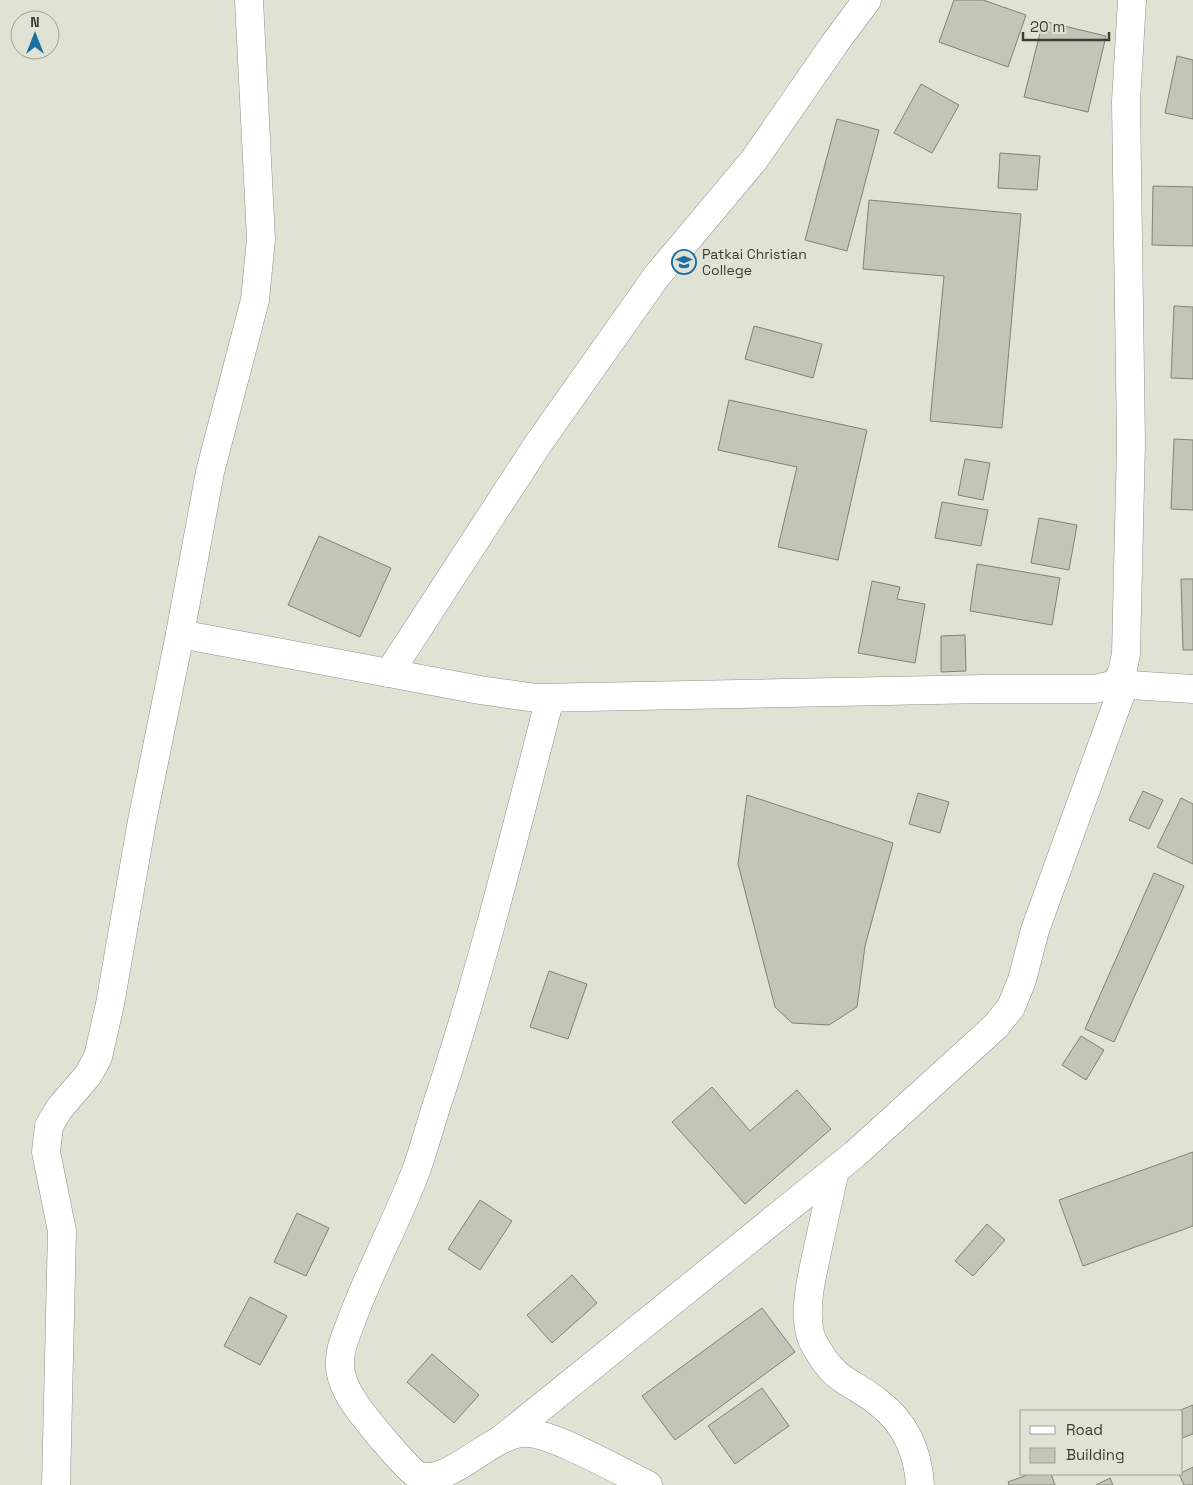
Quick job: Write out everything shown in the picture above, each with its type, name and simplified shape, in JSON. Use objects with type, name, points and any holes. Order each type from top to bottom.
[{"type":"street","points":[[56,1485],[62,1230],[46,1152],[49,1126],[59,1109],[88,1075],[98,1057],[110,1004],[142,821],[180,634],[210,472],[255,300],[261,239],[249,0]]},
{"type":"street","points":[[389,673],[538,444],[656,277],[754,160],[867,0]]},
{"type":"street","points":[[550,698],[468,1008],[416,1169],[359,1300],[343,1344],[340,1362],[343,1382],[353,1402],[404,1464],[418,1476],[432,1478],[451,1473],[503,1438],[835,1170],[900,1114],[996,1026],[1011,1008],[1022,980],[1035,930],[1119,684],[1126,654],[1131,443],[1126,101],[1132,0]]},
{"type":"street","points":[[180,634],[480,690],[536,698],[984,689],[1095,689],[1119,684],[1193,689]]},
{"type":"street","points":[[835,1170],[808,1307],[809,1328],[813,1343],[827,1366],[842,1379],[878,1402],[896,1418],[910,1440],[919,1472],[920,1485]]},
{"type":"street","points":[[503,1438],[522,1432],[541,1434],[648,1485]]},
{"type":"building","points":[[954,0],[983,0],[1026,15],[1008,67],[939,42]]},
{"type":"building","points":[[1043,21],[1106,36],[1088,112],[1024,97]]},
{"type":"building","points":[[1177,56],[1193,60],[1193,119],[1165,113]]},
{"type":"building","points":[[921,84],[959,105],[932,153],[894,133]]},
{"type":"building","points":[[837,119],[879,130],[847,251],[805,240]]},
{"type":"building","points":[[1000,153],[1040,156],[1037,190],[998,188]]},
{"type":"building","points":[[1153,186],[1193,187],[1193,246],[1152,245]]},
{"type":"building","points":[[869,200],[1021,214],[1002,428],[930,421],[944,276],[863,269]]},
{"type":"building","points":[[1174,306],[1193,307],[1193,379],[1171,378]]},
{"type":"building","points":[[754,326],[822,344],[813,378],[745,359]]},
{"type":"building","points":[[729,400],[867,430],[838,560],[778,547],[797,467],[718,450]]},
{"type":"building","points":[[1174,439],[1193,440],[1193,510],[1171,509]]},
{"type":"building","points":[[965,459],[990,463],[983,500],[958,495]]},
{"type":"building","points":[[942,502],[988,510],[981,546],[935,538]]},
{"type":"building","points":[[1039,518],[1077,525],[1069,570],[1031,563]]},
{"type":"building","points":[[319,536],[391,568],[360,637],[288,605]]},
{"type":"building","points":[[977,564],[1060,578],[1052,625],[970,611]]},
{"type":"building","points":[[1181,579],[1193,579],[1193,650],[1183,650]]},
{"type":"building","points":[[872,581],[900,587],[897,599],[925,604],[915,663],[858,653]]},
{"type":"building","points":[[965,635],[966,671],[941,672],[941,636]]},
{"type":"building","points":[[1143,791],[1163,800],[1149,829],[1129,820]]},
{"type":"building","points":[[918,793],[949,802],[940,833],[909,824]]},
{"type":"building","points":[[747,795],[893,843],[865,946],[857,1007],[829,1025],[792,1023],[775,1007],[738,864]]},
{"type":"building","points":[[1181,798],[1193,804],[1193,864],[1157,847]]},
{"type":"building","points":[[1154,873],[1184,886],[1114,1042],[1085,1029]]},
{"type":"building","points":[[549,971],[587,984],[568,1039],[530,1027]]},
{"type":"building","points":[[1081,1036],[1104,1050],[1086,1080],[1062,1065]]},
{"type":"building","points":[[712,1087],[750,1131],[797,1090],[831,1129],[745,1204],[672,1122]]},
{"type":"building","points":[[1193,1152],[1193,1226],[1083,1266],[1059,1200]]},
{"type":"building","points":[[480,1200],[512,1221],[480,1270],[448,1249]]},
{"type":"building","points":[[297,1213],[329,1228],[306,1276],[274,1262]]},
{"type":"building","points":[[987,1224],[1005,1240],[973,1276],[955,1261]]},
{"type":"building","points":[[572,1275],[597,1303],[552,1343],[527,1315]]},
{"type":"building","points":[[250,1297],[287,1316],[260,1365],[224,1346]]},
{"type":"building","points":[[762,1308],[795,1352],[675,1440],[642,1396]]},
{"type":"building","points":[[432,1354],[479,1395],[454,1423],[407,1382]]},
{"type":"building","points":[[762,1388],[789,1426],[735,1464],[708,1426]]},
{"type":"building","points":[[1193,1405],[1193,1434],[1183,1438],[1183,1410],[1180,1410]]},
{"type":"building","points":[[1193,1467],[1193,1485],[1184,1485],[1179,1475],[1183,1475],[1183,1472]]},
{"type":"building","points":[[1027,1475],[1051,1475],[1055,1485],[1009,1485],[1008,1482]]},
{"type":"building","points":[[1110,1478],[1113,1485],[1096,1485]]},
{"type":"place","name":"Patkai Christian College","points":[[684,262]]}]
